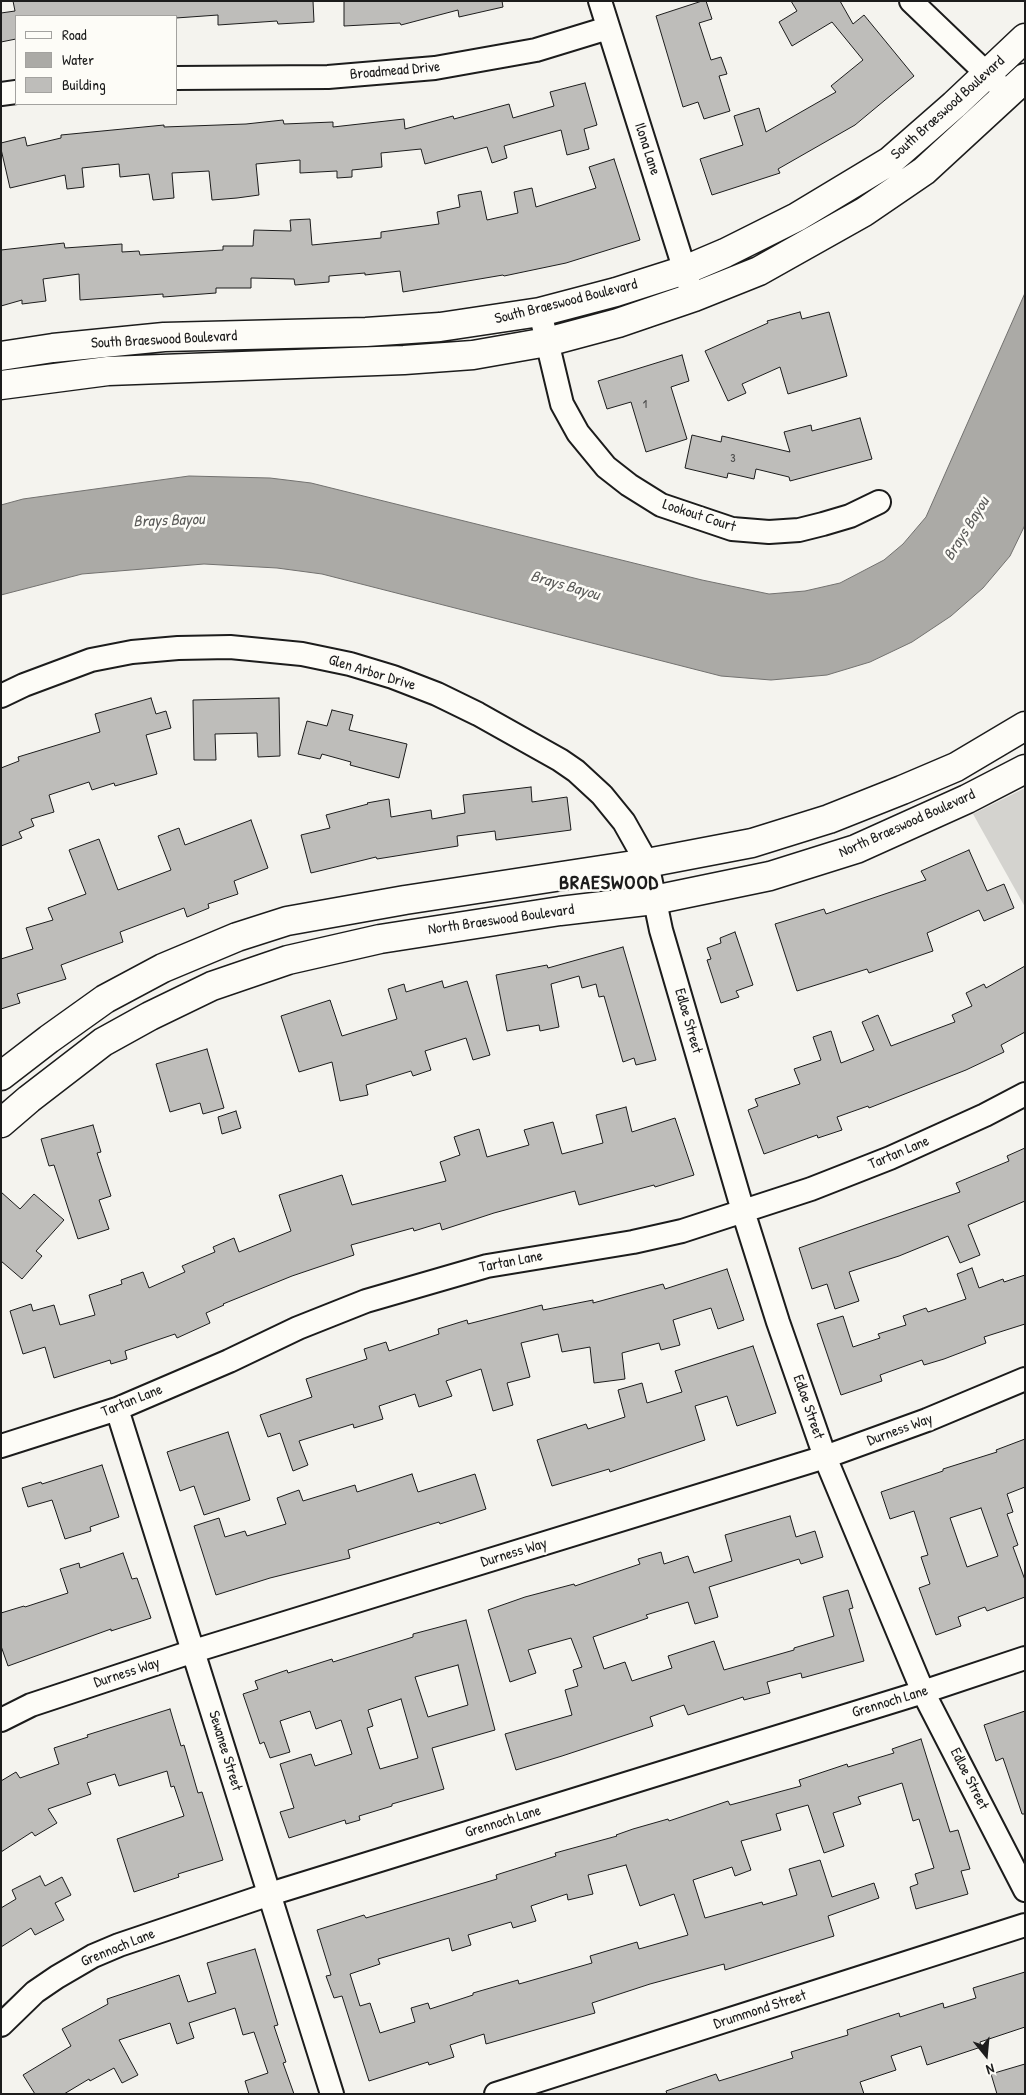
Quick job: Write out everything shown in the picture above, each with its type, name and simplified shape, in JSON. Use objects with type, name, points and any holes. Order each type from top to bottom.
[{"type":"main road","name":"South Braeswood Boulevard","points":[[1,356],[53,348],[164,337],[366,332],[440,327],[540,312],[616,292],[685,270],[725,253],[797,217],[890,161],[918,138],[1025,38]]},
{"type":"main road","name":"South Braeswood Boulevard","points":[[1,385],[108,371],[404,360],[473,355],[547,342],[618,323],[694,297],[759,271],[864,212],[924,171],[1016,86]]},
{"type":"main road","points":[[1,1076],[104,999],[163,968],[237,937],[287,921],[405,900],[647,864],[752,843],[829,819],[902,790],[952,768],[1025,726]]},
{"type":"main road","points":[[952,768],[967,799]]},
{"type":"main road","name":"North Braeswood Boulevard","points":[[1,1123],[28,1099],[103,1042],[150,1016],[212,986],[288,960],[380,939],[560,911],[654,900],[770,876],[856,849],[967,799],[1025,769]]},
{"type":"main road","points":[[83,1014],[103,1042]]},
{"type":"street","name":"Ilona Lane","points":[[600,1],[694,297]]},
{"type":"street","points":[[911,1],[987,74],[1016,86]]},
{"type":"street","name":"Broadmead Drive","points":[[178,78],[328,76],[435,68],[536,50],[608,28]]},
{"type":"street","points":[[1,94],[15,92]]},
{"type":"street","name":"Lookout Court","points":[[540,312],[562,404],[589,448],[606,467],[629,485],[661,505],[732,529],[769,532],[799,530],[823,524],[850,516],[879,502]]},
{"type":"street","name":"Glen Arbor Drive","points":[[1,696],[24,684],[91,660],[132,652],[178,648],[230,647],[302,654],[350,664],[393,677],[437,694],[487,719],[560,760],[602,795],[624,822],[647,864],[654,900]]},
{"type":"street","name":"Edloe Street","points":[[654,900],[743,1211],[778,1322],[825,1457],[923,1692],[1025,1890]]},
{"type":"street","name":"Tartan Lane","points":[[1,1446],[117,1409],[229,1361],[298,1328],[366,1301],[488,1266],[633,1242],[682,1231],[811,1189],[890,1158],[985,1115],[1025,1094]]},
{"type":"street","name":"Durness Way","points":[[1,1720],[31,1705],[194,1651],[825,1457],[926,1420],[1025,1379]]},
{"type":"street","name":"Sewanee Street","points":[[117,1409],[332,2094]]},
{"type":"street","name":"Grennoch Lane","points":[[1,2025],[56,1976],[93,1956],[119,1945],[270,1894],[923,1692],[1025,1658]]},
{"type":"street","name":"Drummond Street","points":[[496,2094],[1025,1925]]},
{"type":"shaded area","points":[[1025,788],[1025,907],[973,814]]},
{"type":"water","name":"Brays Bayou","points":[[1025,293],[1025,525],[1010,556],[983,588],[951,616],[912,642],[870,662],[827,675],[771,680],[721,676],[322,574],[277,568],[204,564],[82,574],[1,595],[1,505],[23,499],[189,476],[270,478],[311,483],[702,580],[769,594],[805,591],[840,583],[884,560],[903,544],[926,517]]},
{"type":"building","points":[[13,1],[313,1],[314,22],[278,24],[277,21],[218,25],[218,15],[178,18],[178,15],[15,15],[15,39],[1,42],[1,13],[15,11]]},
{"type":"building","points":[[344,1],[502,1],[503,7],[459,17],[458,10],[401,25],[400,23],[344,26]]},
{"type":"building","points":[[706,1],[712,19],[699,23],[711,60],[721,57],[727,74],[719,76],[730,111],[704,119],[698,102],[683,107],[656,16]]},
{"type":"building","points":[[791,1],[840,1],[853,24],[864,15],[914,76],[855,125],[778,169],[780,173],[712,195],[700,159],[743,145],[734,116],[759,108],[766,132],[836,92],[831,86],[863,60],[832,22],[792,46],[779,22],[797,11]]},
{"type":"building","points":[[585,83],[597,125],[584,129],[589,149],[567,155],[561,130],[504,146],[507,158],[492,163],[487,147],[425,164],[421,149],[381,153],[382,167],[352,170],[352,177],[337,178],[337,171],[300,173],[300,160],[256,164],[259,195],[237,198],[212,200],[209,171],[172,173],[174,198],[153,200],[149,174],[120,177],[119,164],[82,168],[84,187],[67,189],[65,175],[10,188],[1,149],[1,143],[25,137],[27,146],[61,138],[61,135],[164,125],[164,127],[246,124],[283,120],[284,124],[333,122],[333,127],[404,119],[405,129],[453,116],[454,119],[509,104],[513,118],[554,106],[550,92]]},
{"type":"building","points":[[614,159],[640,240],[566,263],[504,276],[403,292],[400,271],[365,275],[365,273],[329,276],[329,282],[295,285],[294,279],[251,278],[251,288],[216,288],[216,293],[163,297],[163,294],[80,300],[79,274],[43,279],[46,301],[22,304],[22,300],[1,306],[1,250],[64,243],[65,248],[122,244],[122,252],[139,251],[140,255],[223,250],[223,246],[253,246],[254,230],[291,231],[290,220],[310,219],[312,245],[381,238],[381,232],[439,224],[437,212],[460,207],[458,195],[481,191],[487,220],[518,213],[514,192],[532,188],[536,207],[596,188],[589,167]]},
{"type":"building","points":[[800,312],[802,319],[829,312],[847,376],[788,394],[780,367],[742,384],[746,393],[728,401],[705,351],[768,323],[767,321]]},
{"type":"building","points":[[682,355],[689,381],[671,387],[687,439],[646,452],[631,402],[607,409],[598,381]]},
{"type":"building","points":[[860,418],[872,459],[790,481],[789,477],[756,469],[754,479],[728,473],[727,478],[685,468],[692,435],[721,442],[722,436],[790,452],[784,432],[811,425],[812,431]]},
{"type":"building","points":[[151,698],[156,714],[166,711],[171,728],[146,735],[157,774],[115,786],[114,783],[92,790],[89,782],[49,795],[54,812],[31,819],[34,826],[19,832],[22,838],[1,846],[1,768],[19,761],[18,757],[100,732],[95,714]]},
{"type":"building","points":[[279,698],[280,756],[258,757],[257,733],[215,734],[216,760],[194,760],[193,700]]},
{"type":"building","points":[[332,710],[353,715],[349,730],[407,744],[399,778],[350,765],[351,762],[322,754],[320,759],[298,754],[307,721],[327,726]]},
{"type":"building","points":[[531,787],[532,802],[567,797],[571,830],[496,840],[495,831],[457,836],[458,846],[377,859],[376,857],[311,873],[301,835],[330,828],[326,815],[367,803],[389,799],[391,817],[431,810],[432,819],[465,813],[463,795]]},
{"type":"building","points":[[251,820],[268,868],[234,881],[238,894],[208,904],[209,908],[187,917],[184,908],[120,932],[123,942],[61,965],[66,979],[17,994],[20,1003],[1,1009],[1,959],[33,949],[26,928],[53,920],[48,908],[86,894],[69,850],[99,839],[118,890],[171,870],[158,836],[179,828],[185,845]]},
{"type":"building","points":[[969,850],[987,891],[1004,884],[1014,908],[984,921],[979,910],[927,933],[933,951],[869,973],[867,969],[797,991],[775,924],[824,909],[826,914],[926,880],[921,871]]},
{"type":"building","points":[[735,932],[753,985],[736,991],[739,997],[721,1003],[707,960],[711,959],[707,948],[721,943],[720,938]]},
{"type":"building","points":[[623,947],[656,1060],[636,1065],[634,1058],[623,1062],[604,996],[599,997],[596,984],[582,988],[579,976],[551,984],[559,1027],[540,1031],[539,1025],[507,1031],[496,975],[547,965],[548,968]]},
{"type":"building","points":[[1025,966],[1025,1032],[1001,1045],[1004,1052],[966,1070],[869,1108],[868,1106],[837,1117],[842,1130],[818,1138],[817,1135],[764,1154],[748,1110],[758,1106],[755,1099],[800,1084],[794,1069],[821,1060],[813,1037],[831,1031],[841,1063],[874,1050],[862,1022],[878,1015],[891,1046],[955,1022],[952,1015],[972,1006],[966,993],[984,984],[986,988]]},
{"type":"building","points":[[442,981],[444,988],[467,981],[490,1055],[473,1060],[466,1038],[425,1051],[431,1070],[413,1076],[411,1071],[366,1085],[368,1095],[340,1101],[332,1062],[299,1072],[281,1016],[330,1000],[342,1036],[397,1019],[388,989],[404,984],[406,992]]},
{"type":"building","points":[[207,1049],[224,1108],[203,1114],[200,1103],[170,1112],[156,1064]]},
{"type":"building","points":[[626,1107],[632,1132],[675,1118],[694,1175],[655,1187],[654,1185],[579,1205],[575,1191],[494,1213],[442,1230],[440,1223],[414,1231],[413,1228],[351,1245],[354,1255],[292,1276],[223,1304],[206,1313],[210,1323],[177,1338],[175,1334],[125,1351],[127,1359],[111,1364],[110,1360],[54,1378],[45,1347],[23,1354],[10,1311],[31,1304],[33,1311],[54,1305],[60,1325],[95,1315],[89,1295],[122,1284],[121,1280],[143,1272],[149,1288],[185,1272],[182,1266],[215,1252],[213,1247],[234,1238],[239,1252],[291,1231],[279,1195],[342,1175],[352,1205],[446,1181],[440,1162],[460,1155],[454,1137],[479,1129],[487,1157],[529,1145],[524,1130],[553,1122],[562,1154],[603,1143],[596,1115]]},
{"type":"building","points":[[236,1111],[241,1128],[222,1134],[218,1117]]},
{"type":"building","points":[[93,1125],[101,1152],[97,1153],[111,1196],[99,1200],[109,1229],[78,1239],[54,1165],[49,1166],[41,1139]]},
{"type":"building","points":[[1025,1148],[1025,1201],[968,1225],[980,1255],[960,1263],[948,1236],[899,1256],[849,1272],[859,1301],[835,1309],[827,1284],[812,1289],[799,1248],[960,1192],[956,1183],[1009,1161],[1007,1156]]},
{"type":"building","points":[[1,1192],[20,1209],[34,1194],[64,1220],[36,1251],[42,1256],[22,1279],[1,1261]]},
{"type":"building","points":[[972,1268],[979,1288],[1003,1279],[1004,1282],[1025,1275],[1025,1324],[984,1337],[986,1343],[944,1359],[924,1365],[922,1360],[880,1375],[882,1381],[841,1395],[817,1324],[843,1316],[853,1347],[880,1338],[878,1334],[906,1325],[903,1316],[926,1308],[928,1312],[966,1299],[957,1274]]},
{"type":"building","points":[[727,1269],[744,1320],[718,1329],[711,1308],[673,1320],[680,1345],[661,1350],[659,1343],[622,1353],[625,1379],[594,1383],[590,1347],[562,1352],[558,1334],[521,1343],[530,1377],[507,1383],[513,1405],[493,1411],[481,1369],[446,1381],[452,1396],[419,1407],[415,1394],[379,1406],[383,1419],[354,1428],[353,1424],[299,1441],[308,1465],[293,1471],[280,1433],[268,1437],[260,1415],[312,1397],[306,1379],[367,1359],[364,1349],[386,1342],[389,1351],[439,1334],[438,1329],[467,1320],[468,1324],[542,1305],[543,1310],[593,1300],[593,1303],[663,1284],[665,1289]]},
{"type":"building","points":[[753,1346],[776,1413],[737,1426],[727,1396],[695,1406],[705,1440],[610,1472],[609,1469],[552,1486],[537,1440],[586,1424],[588,1429],[625,1417],[618,1390],[642,1383],[647,1403],[682,1392],[675,1371]]},
{"type":"building","points":[[228,1432],[250,1500],[204,1515],[194,1486],[180,1491],[167,1452]]},
{"type":"building","points":[[1025,1439],[1025,1487],[1007,1494],[1013,1512],[1007,1514],[1018,1545],[1013,1547],[1025,1580],[1025,1597],[987,1611],[985,1607],[958,1617],[961,1626],[936,1635],[919,1588],[930,1584],[921,1557],[928,1555],[914,1511],[890,1519],[881,1492],[943,1471],[943,1469],[997,1452],[996,1450]],"holes":[[[981,1508],[998,1556],[967,1567],[950,1518]]]},
{"type":"building","points":[[102,1465],[119,1517],[90,1527],[91,1531],[65,1539],[52,1500],[28,1507],[22,1488],[41,1482],[42,1484]]},
{"type":"building","points":[[412,1474],[418,1492],[475,1474],[486,1509],[348,1550],[350,1558],[270,1578],[216,1595],[194,1526],[219,1518],[225,1537],[245,1531],[247,1536],[286,1524],[277,1498],[299,1490],[303,1501],[355,1485],[357,1492]]},
{"type":"building","points":[[790,1516],[796,1537],[815,1531],[823,1557],[801,1564],[799,1559],[709,1587],[718,1617],[695,1624],[688,1602],[646,1615],[648,1618],[593,1637],[604,1669],[625,1662],[632,1681],[672,1668],[668,1656],[714,1641],[724,1670],[794,1650],[794,1648],[834,1636],[823,1597],[848,1590],[853,1608],[849,1609],[864,1661],[802,1678],[801,1673],[767,1682],[770,1693],[744,1700],[743,1697],[688,1715],[684,1705],[650,1717],[653,1726],[516,1770],[505,1734],[572,1715],[565,1690],[578,1686],[573,1670],[582,1667],[571,1638],[528,1650],[536,1673],[510,1682],[488,1610],[525,1597],[574,1584],[575,1586],[640,1564],[638,1559],[661,1552],[664,1564],[688,1556],[694,1573],[732,1561],[725,1535]]},
{"type":"building","points":[[123,1553],[132,1579],[137,1578],[151,1618],[111,1631],[111,1629],[8,1666],[1,1646],[1,1613],[68,1593],[60,1569],[79,1563],[80,1568]]},
{"type":"building","points":[[466,1620],[495,1730],[432,1748],[444,1789],[359,1816],[360,1820],[346,1824],[345,1820],[289,1838],[280,1812],[294,1808],[280,1764],[311,1754],[315,1766],[352,1754],[341,1720],[316,1729],[310,1711],[280,1721],[290,1752],[270,1758],[264,1742],[260,1744],[243,1694],[258,1689],[255,1681],[287,1670],[288,1673],[332,1659],[333,1662],[413,1637],[413,1634]],"holes":[[[458,1665],[468,1705],[428,1717],[415,1677]],[[401,1699],[418,1758],[380,1769],[367,1728],[373,1726],[368,1710]]]},
{"type":"building","points":[[170,1709],[181,1746],[184,1745],[198,1793],[202,1792],[223,1860],[178,1874],[179,1877],[134,1892],[117,1839],[184,1816],[174,1786],[171,1787],[167,1771],[119,1786],[115,1774],[87,1783],[91,1794],[48,1809],[57,1823],[35,1836],[32,1832],[1,1852],[1,1781],[16,1772],[20,1778],[59,1764],[54,1748],[88,1737],[87,1735]]},
{"type":"building","points":[[1025,1711],[1025,1814],[1022,1814],[1003,1758],[996,1761],[984,1725]]},
{"type":"building","points":[[921,1739],[950,1832],[958,1830],[970,1869],[961,1871],[968,1894],[916,1909],[910,1887],[918,1884],[915,1874],[934,1868],[919,1819],[913,1821],[902,1783],[858,1797],[861,1804],[833,1813],[844,1846],[824,1853],[808,1805],[776,1814],[781,1830],[741,1841],[751,1870],[735,1876],[732,1867],[693,1880],[705,1918],[762,1902],[763,1905],[797,1895],[789,1869],[820,1860],[832,1897],[874,1883],[879,1898],[828,1916],[834,1936],[725,1970],[724,1964],[650,1984],[592,2003],[595,2013],[486,2044],[484,2034],[450,2045],[454,2057],[429,2065],[428,2062],[369,2081],[342,1996],[334,1998],[326,1976],[331,1975],[317,1930],[364,1915],[366,1918],[497,1879],[496,1875],[556,1856],[555,1853],[617,1836],[633,1829],[668,1819],[669,1821],[728,1801],[730,1805],[801,1786],[799,1780],[847,1764],[848,1767],[894,1753],[892,1749]],"holes":[[[626,1865],[640,1906],[674,1894],[688,1935],[639,1949],[637,1942],[590,1956],[592,1963],[519,1984],[518,1980],[473,1993],[473,1995],[430,2009],[428,2003],[411,2008],[415,2022],[380,2033],[370,2003],[360,2006],[350,1974],[380,1964],[378,1959],[449,1938],[452,1951],[471,1945],[468,1935],[511,1922],[513,1928],[536,1921],[531,1906],[567,1894],[568,1900],[593,1894],[588,1875]]]},
{"type":"building","points":[[40,1876],[45,1886],[62,1877],[71,1895],[55,1903],[64,1920],[35,1935],[31,1928],[1,1947],[1,1908],[16,1899],[12,1890]]},
{"type":"building","points":[[255,1949],[278,2025],[274,2026],[286,2062],[283,2063],[294,2094],[249,2094],[245,2081],[268,2073],[254,2032],[243,2035],[235,2008],[189,2023],[194,2038],[177,2044],[170,2023],[119,2040],[138,2075],[122,2083],[114,2068],[90,2081],[89,2079],[64,2094],[35,2094],[23,2075],[71,2046],[62,2029],[108,2004],[107,1999],[179,1975],[188,2002],[216,1993],[207,1963]]},
{"type":"building","points":[[1025,1972],[1025,2027],[980,2042],[981,2047],[927,2065],[921,2046],[891,2056],[896,2070],[860,2082],[864,2094],[667,2094],[666,2091],[716,2074],[719,2081],[793,2058],[791,2052],[848,2035],[847,2030],[899,2013],[900,2017],[943,2003],[944,2008],[976,1998],[973,1988]]},
{"type":"building","points":[[1025,2064],[1025,2094],[997,2094],[991,2074]]},
{"type":"district","name":"BRAESWOOD","points":[[609,884]]}]
